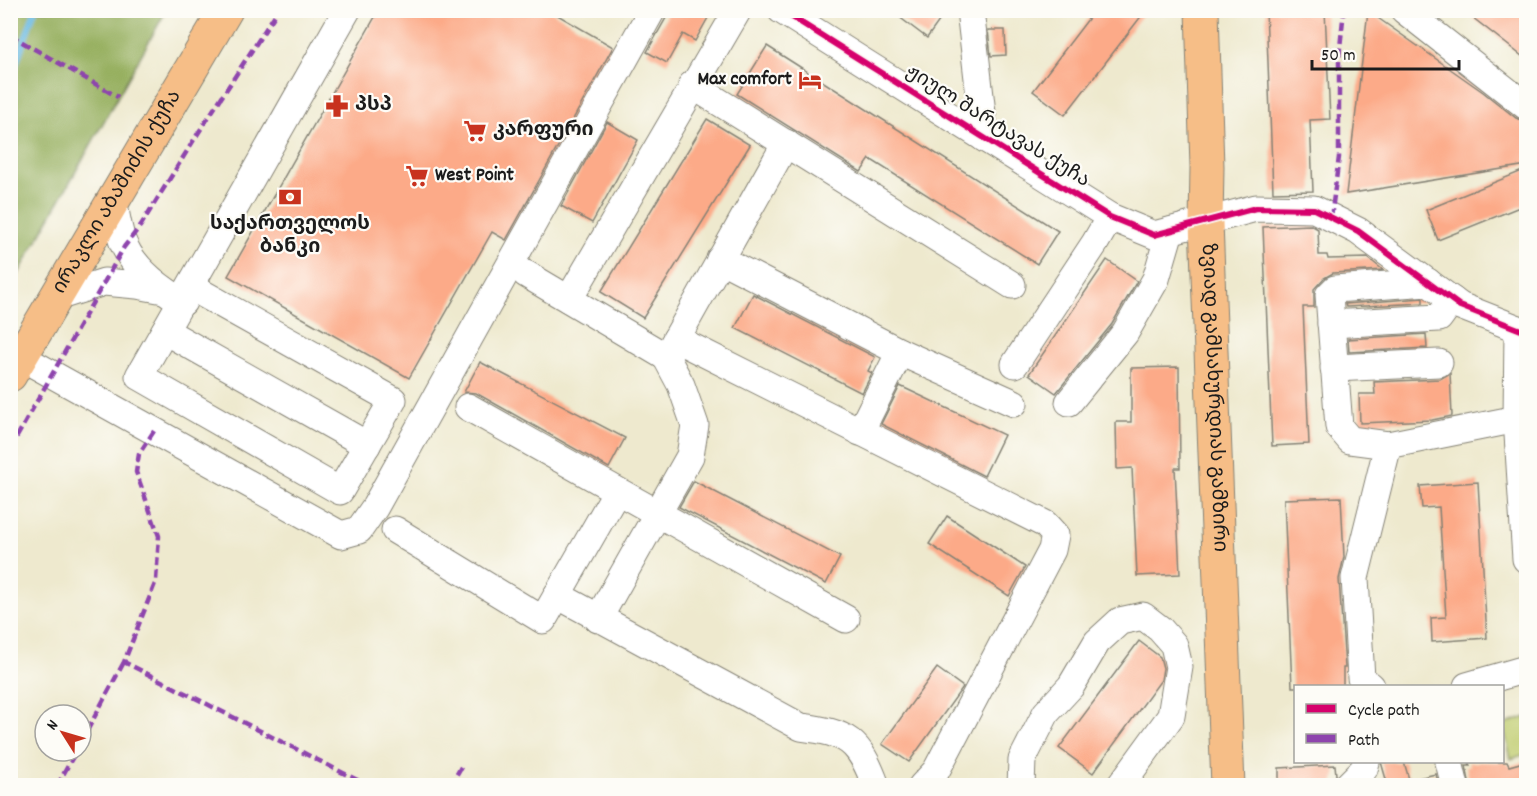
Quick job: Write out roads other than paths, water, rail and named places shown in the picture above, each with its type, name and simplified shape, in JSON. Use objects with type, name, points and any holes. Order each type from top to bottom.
[{"type":"main road","name":"ირაკლი აბაშიძის ქუჩა","points":[[16,366],[226,10]]},
{"type":"main road","name":"ზვიად გამსახურდიას გამზირი","points":[[1202,10],[1207,167],[1206,223],[1228,786]]},
{"type":"street","points":[[113,201],[124,247],[139,266],[179,293],[393,400],[340,491],[139,376],[165,331],[179,293],[347,10]]},
{"type":"street","points":[[16,366],[341,535],[359,530],[380,497],[652,10]]},
{"type":"street","points":[[569,299],[692,85],[738,10]]},
{"type":"street","name":"ჟიულ შარტავას ქუჩა","points":[[781,10],[1110,217],[1154,235],[1256,208],[1314,209],[1358,231],[1460,306],[1522,331]]},
{"type":"street","points":[[970,10],[986,139]]},
{"type":"street","points":[[1404,10],[1527,106]]},
{"type":"street","points":[[692,85],[1012,285]]},
{"type":"street","points":[[598,619],[690,456],[695,424],[671,348],[786,143]]},
{"type":"street","points":[[1015,364],[1110,217]]},
{"type":"street","points":[[1070,402],[1125,333],[1156,279],[1170,231]]},
{"type":"street","points":[[720,259],[900,352],[1014,403]]},
{"type":"street","points":[[526,274],[569,299],[671,348],[860,432],[1045,524],[1055,535],[1052,550],[936,771],[922,786]]},
{"type":"street","points":[[57,297],[104,282],[179,293]]},
{"type":"street","points":[[1428,282],[1335,289],[1329,295],[1339,428],[1350,440],[1388,445],[1522,417]]},
{"type":"street","points":[[1331,324],[1439,318],[1452,300]]},
{"type":"street","points":[[165,331],[367,445]]},
{"type":"street","points":[[1522,331],[1522,417],[1527,559]]},
{"type":"street","points":[[860,432],[900,352]]},
{"type":"street","points":[[1334,368],[1439,363]]},
{"type":"street","points":[[468,407],[846,619]]},
{"type":"street","points":[[1369,685],[1361,678],[1355,578],[1388,445]]},
{"type":"street","points":[[395,530],[543,620],[617,490]]},
{"type":"street","points":[[557,595],[801,727],[825,730],[846,737],[857,746],[876,786]]},
{"type":"street","points":[[1021,786],[1022,760],[1046,713],[1071,686],[1097,642],[1120,621],[1143,616],[1160,629],[1174,645],[1179,667],[1171,716],[1120,786]]},
{"type":"street","points":[[1474,685],[1527,669]]},
{"type":"street","points":[[1347,786],[1365,769],[1366,763]]},
{"type":"street","points":[[1372,763],[1380,786]]},
{"type":"street","points":[[1449,763],[1455,786]]},
{"type":"waterway","points":[[10,81],[35,10]]},
{"type":"place","name":"Max comfort","points":[[810,80]]},
{"type":"place","name":"პსპ","points":[[337,106]]},
{"type":"place","name":"კარფური","points":[[475,131]]},
{"type":"place","name":"West Point","points":[[417,176]]},
{"type":"place","name":"საქართველოს ბანკი","points":[[290,197]]}]
